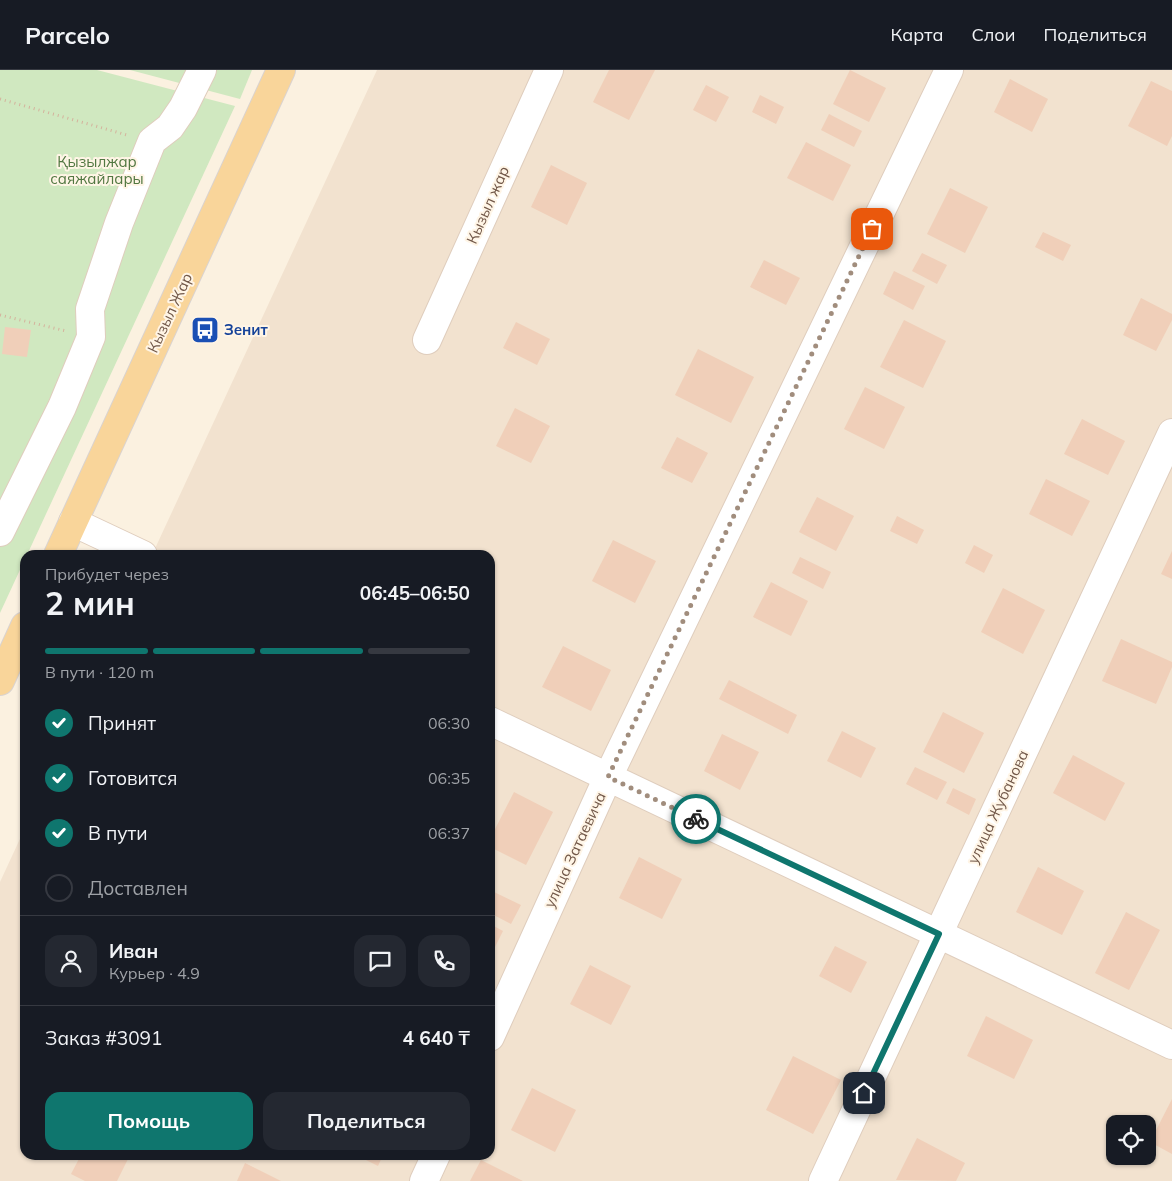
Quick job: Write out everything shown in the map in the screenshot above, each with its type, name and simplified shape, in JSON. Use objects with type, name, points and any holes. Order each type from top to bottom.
[{"type":"main road","name":"Кызыл Жар","points":[[60,550],[281,70]]},
{"type":"main road","points":[[0,680],[20,637]]},
{"type":"street","points":[[0,532],[62,407],[91,337],[90,309],[119,223],[152,141],[170,128],[183,108],[202,70]]},
{"type":"street","name":"Кызыл жар","points":[[427,340],[549,70]]},
{"type":"street","name":"улица Затаевича","points":[[495,1026],[608,777],[949,70]]},
{"type":"street","name":"улица Жубанова","points":[[823,1181],[1172,433]]},
{"type":"street","points":[[73,522],[132,550]]},
{"type":"street","points":[[495,723],[1172,1045]]},
{"type":"street","points":[[424,1181],[434,1160]]},
{"type":"path","points":[[0,99],[152,141]]},
{"type":"shaded area","points":[[377,70],[1172,70],[1172,1181],[0,1181],[0,882],[20,839],[20,1160],[495,1160],[495,550],[154,550]]},
{"type":"green space","name":"Қызылжар саяжайлары","points":[[0,70],[97,70],[235,106],[29,550],[20,550],[20,570],[0,613]]},
{"type":"green space","points":[[130,70],[252,70],[240,99]]},
{"type":"building","points":[[609,70],[655,70],[629,120],[593,102]]},
{"type":"building","points":[[850,70],[886,88],[869,122],[833,104]]},
{"type":"building","points":[[1010,79],[1048,99],[1032,132],[994,112]]},
{"type":"building","points":[[1151,81],[1172,91],[1172,136],[1167,146],[1128,126]]},
{"type":"building","points":[[706,85],[729,97],[716,122],[693,110]]},
{"type":"building","points":[[760,95],[784,107],[776,124],[752,112]]},
{"type":"building","points":[[829,114],[862,131],[854,147],[821,130]]},
{"type":"building","points":[[806,142],[851,165],[833,201],[787,178]]},
{"type":"building","points":[[551,165],[587,183],[567,225],[531,207]]},
{"type":"building","points":[[950,188],[988,207],[965,253],[927,234]]},
{"type":"building","points":[[1043,232],[1071,245],[1063,261],[1035,247]]},
{"type":"building","points":[[922,253],[947,265],[937,284],[912,271]]},
{"type":"building","points":[[764,260],[800,278],[786,305],[750,287]]},
{"type":"building","points":[[894,271],[925,286],[913,310],[883,294]]},
{"type":"building","points":[[1141,298],[1172,314],[1172,320],[1156,351],[1123,335]]},
{"type":"building","points":[[904,320],[946,341],[923,388],[880,367]]},
{"type":"building","points":[[516,322],[550,339],[537,365],[503,348]]},
{"type":"building","points":[[5,327],[31,330],[27,357],[2,354]]},
{"type":"building","points":[[698,349],[754,377],[731,423],[675,395]]},
{"type":"building","points":[[865,387],[905,407],[884,449],[844,429]]},
{"type":"building","points":[[515,408],[550,426],[531,463],[496,446]]},
{"type":"building","points":[[1082,419],[1125,441],[1108,475],[1064,454]]},
{"type":"building","points":[[677,437],[708,453],[692,483],[661,468]]},
{"type":"building","points":[[1046,479],[1090,501],[1072,536],[1029,514]]},
{"type":"building","points":[[817,497],[854,516],[836,551],[799,532]]},
{"type":"building","points":[[897,516],[924,530],[917,544],[890,531]]},
{"type":"building","points":[[613,540],[656,561],[635,603],[592,581]]},
{"type":"building","points":[[974,545],[993,555],[984,573],[965,563]]},
{"type":"building","points":[[1172,551],[1172,579],[1161,574]]},
{"type":"building","points":[[800,557],[831,572],[823,589],[792,573]]},
{"type":"building","points":[[771,582],[808,601],[791,636],[753,617]]},
{"type":"building","points":[[1003,588],[1045,610],[1023,654],[981,632]]},
{"type":"building","points":[[1121,639],[1172,662],[1172,667],[1156,704],[1102,681]]},
{"type":"building","points":[[563,646],[611,670],[591,711],[542,687]]},
{"type":"building","points":[[729,680],[797,715],[788,734],[719,699]]},
{"type":"building","points":[[943,712],[984,733],[964,773],[923,752]]},
{"type":"building","points":[[842,731],[876,748],[861,778],[827,761]]},
{"type":"building","points":[[722,734],[759,752],[740,790],[704,771]]},
{"type":"building","points":[[1073,755],[1125,783],[1105,821],[1053,793]]},
{"type":"building","points":[[915,767],[947,782],[937,800],[906,784]]},
{"type":"building","points":[[953,788],[976,799],[969,815],[946,803]]},
{"type":"building","points":[[514,792],[553,812],[526,865],[495,850],[495,829]]},
{"type":"building","points":[[639,857],[682,879],[662,919],[619,898]]},
{"type":"building","points":[[1038,867],[1084,891],[1062,935],[1016,912]]},
{"type":"building","points":[[495,892],[521,905],[511,924],[495,916]]},
{"type":"building","points":[[1126,912],[1160,930],[1129,990],[1095,973]]},
{"type":"building","points":[[495,927],[503,931],[495,947]]},
{"type":"building","points":[[835,946],[867,962],[851,993],[819,976]]},
{"type":"building","points":[[590,965],[631,986],[611,1025],[570,1004]]},
{"type":"building","points":[[986,1016],[1033,1040],[1014,1079],[967,1056]]},
{"type":"building","points":[[793,1056],[841,1080],[813,1134],[766,1110]]},
{"type":"building","points":[[532,1088],[576,1110],[555,1152],[511,1130]]},
{"type":"building","points":[[1172,1099],[1172,1154],[1156,1145],[1156,1130]]},
{"type":"building","points":[[917,1138],[965,1163],[956,1181],[896,1180]]},
{"type":"building","points":[[78,1160],[128,1160],[117,1181],[85,1181],[71,1174]]},
{"type":"building","points":[[366,1160],[381,1160],[378,1166]]},
{"type":"building","points":[[481,1160],[523,1181],[470,1181]]},
{"type":"building","points":[[245,1163],[281,1181],[237,1181]]},
{"type":"way so far","points":[[696,819],[608,777],[872,229]]},
{"type":"place","name":"Зенит","points":[[205,330]]},
{"type":"route","points":[[696,819],[939,934],[864,1093]]}]
